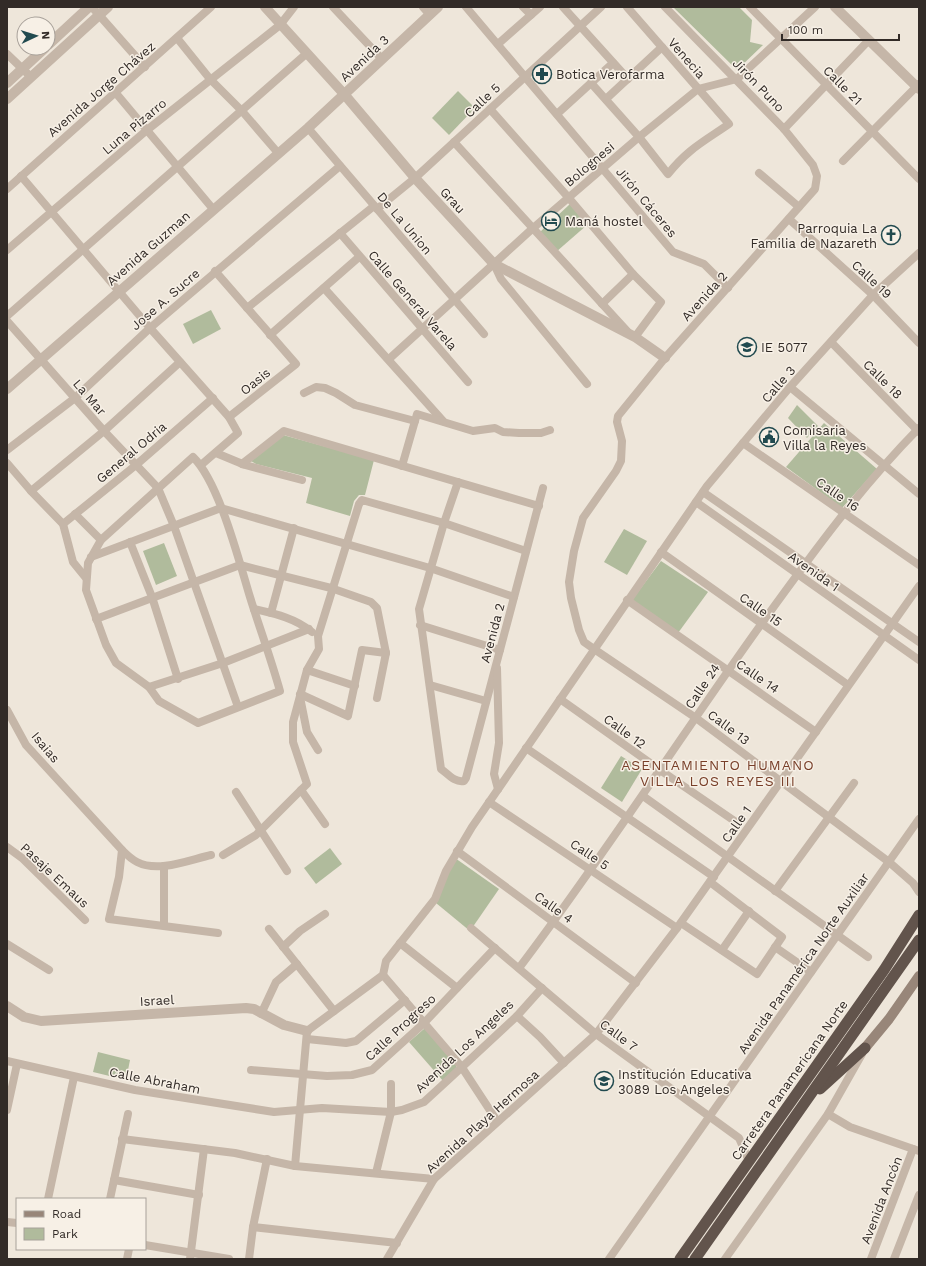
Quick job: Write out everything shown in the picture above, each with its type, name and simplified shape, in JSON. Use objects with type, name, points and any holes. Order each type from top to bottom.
[{"type":"highway","name":"Carretera Panamericana Norte","points":[[680,1259],[884,970],[917,918]]},
{"type":"highway","name":"Carretera Panamericana Norte","points":[[695,1259],[919,940]]},
{"type":"highway","points":[[806,1101],[865,1048]]},
{"type":"main road","points":[[865,1048],[889,1019],[919,976]]},
{"type":"street","points":[[56,38],[90,7],[99,15],[145,67]]},
{"type":"street","points":[[7,99],[108,7]]},
{"type":"street","name":"Avenida Jorge Chávez","points":[[7,189],[211,7]]},
{"type":"street","name":"Grau","points":[[265,7],[306,54],[344,94],[415,178],[494,264],[633,336],[665,358]]},
{"type":"street","name":"Luna Pizarro","points":[[7,250],[147,130],[280,25],[294,7]]},
{"type":"street","points":[[333,7],[382,59]]},
{"type":"street","name":"Avenida 3","points":[[308,128],[382,59],[426,11],[438,7]]},
{"type":"street","name":"Jirón Cáceres","points":[[466,7],[673,252],[704,264],[728,288]]},
{"type":"street","points":[[524,7],[531,15]]},
{"type":"street","points":[[498,44],[540,7]]},
{"type":"street","points":[[564,7],[628,79]]},
{"type":"street","name":"Calle 5","points":[[247,308],[340,232],[376,208],[415,178],[601,7]]},
{"type":"street","name":"Venecia","points":[[627,7],[729,124],[693,147],[680,159],[668,174],[639,137]]},
{"type":"street","name":"Jirón Puno","points":[[665,7],[737,79],[784,129],[813,165],[817,176],[815,189]]},
{"type":"street","name":"Calle 21","points":[[750,7],[919,179]]},
{"type":"street","name":"Bolognesi","points":[[389,359],[568,197],[698,88],[737,79],[782,40],[815,7]]},
{"type":"street","points":[[835,7],[918,87],[843,161]]},
{"type":"street","points":[[177,38],[210,79],[242,111],[278,153]]},
{"type":"street","points":[[784,129],[869,40]]},
{"type":"street","points":[[606,99],[662,47]]},
{"type":"street","points":[[7,54],[31,77]]},
{"type":"street","points":[[7,316],[306,54]]},
{"type":"street","points":[[7,83],[36,56]]},
{"type":"street","points":[[557,114],[613,63]]},
{"type":"street","points":[[592,83],[639,137]]},
{"type":"street","points":[[115,92],[213,209]]},
{"type":"street","points":[[454,142],[532,229],[633,336],[662,302],[633,274],[568,197],[490,109]]},
{"type":"street","name":"Avenida Guzman","points":[[7,389],[308,128]]},
{"type":"street","name":"De La Union","points":[[308,128],[484,334]]},
{"type":"street","name":"Jose A. Sucre","points":[[7,450],[75,398],[150,328],[215,271],[340,166]]},
{"type":"street","points":[[760,173],[799,207]]},
{"type":"street","points":[[21,176],[120,290],[150,328],[229,417],[238,433],[201,465]]},
{"type":"street","name":"Avenida 2","points":[[617,422],[618,416],[665,358],[815,189]]},
{"type":"street","name":"Calle 19","points":[[789,219],[873,295],[919,343]]},
{"type":"street","name":"Calle General Varela","points":[[340,232],[359,257],[468,382]]},
{"type":"street","points":[[215,271],[270,335],[359,257]]},
{"type":"street","name":"Calle 3","points":[[383,975],[386,961],[435,899],[446,871],[457,851],[498,789],[703,492],[790,387],[830,342],[873,295],[917,258]]},
{"type":"street","points":[[494,264],[501,279],[587,384]]},
{"type":"street","points":[[602,304],[633,274]]},
{"type":"street","points":[[324,288],[389,359],[422,400],[443,422]]},
{"type":"street","name":"La Mar","points":[[7,321],[104,431],[158,488]]},
{"type":"street","name":"Oasis","points":[[229,417],[296,364],[270,335]]},
{"type":"street","name":"Calle 18","points":[[830,342],[918,430]]},
{"type":"street","points":[[30,491],[104,431],[180,362]]},
{"type":"street","points":[[790,387],[919,494]]},
{"type":"street","points":[[304,393],[316,388],[325,388],[355,405],[415,421]]},
{"type":"street","name":"General Odria","points":[[63,524],[136,465],[213,398]]},
{"type":"street","points":[[402,466],[417,414],[473,431],[495,428],[503,432],[519,433],[550,430]]},
{"type":"street","name":"Calle 13","points":[[617,422],[622,441],[620,461],[616,472],[583,518],[574,551],[569,582],[571,598],[579,630],[584,642],[696,718],[781,780],[889,862],[913,883],[919,892]]},
{"type":"street","name":"Calle 24","points":[[519,968],[554,922],[628,818],[728,670],[805,563],[844,512],[883,465],[918,430]]},
{"type":"street","points":[[242,464],[284,432],[539,506]]},
{"type":"street","name":"Calle 16","points":[[743,443],[844,512],[919,566]]},
{"type":"street","points":[[216,453],[242,464],[302,480]]},
{"type":"street","points":[[193,457],[201,465],[221,508],[267,646],[280,691],[198,723],[158,701],[149,687],[116,663],[96,619],[86,590],[86,578],[88,563],[101,540],[193,457]]},
{"type":"street","points":[[7,463],[30,491],[63,524],[73,562],[86,578]]},
{"type":"street","points":[[458,482],[430,568],[419,609],[420,625],[430,684],[486,701]]},
{"type":"street","points":[[158,488],[174,526],[238,708]]},
{"type":"street","name":"Avenida 2","points":[[430,684],[441,769],[455,781],[464,781],[543,488]]},
{"type":"street","name":"Avenida 1","points":[[703,492],[919,642]]},
{"type":"street","points":[[223,855],[256,835],[307,784],[293,742],[292,722],[307,670],[319,649],[318,636],[359,504],[362,500],[444,523],[526,551]]},
{"type":"street","name":"Avenida 1","points":[[696,502],[919,660]]},
{"type":"street","points":[[91,556],[221,508],[430,568],[514,597]]},
{"type":"street","points":[[75,514],[101,540]]},
{"type":"street","points":[[271,613],[294,528]]},
{"type":"street","points":[[130,542],[152,597],[178,679]]},
{"type":"street","name":"Calle 15","points":[[661,552],[848,685]]},
{"type":"street","points":[[96,619],[240,565],[332,588],[371,602],[377,608],[386,653],[377,698]]},
{"type":"street","name":"Calle 1","points":[[596,1034],[679,926],[919,586]]},
{"type":"street","name":"Calle 14","points":[[627,600],[816,732]]},
{"type":"street","points":[[254,609],[286,616],[318,636]]},
{"type":"street","points":[[420,625],[500,650]]},
{"type":"street","points":[[149,687],[178,679],[223,663],[309,629]]},
{"type":"street","points":[[300,694],[348,716],[362,650],[386,653]]},
{"type":"street","points":[[497,659],[499,743],[494,774],[498,789]]},
{"type":"street","points":[[307,670],[355,686]]},
{"type":"street","points":[[300,694],[307,732],[318,750]]},
{"type":"street","name":"Calle 12","points":[[560,699],[736,822]]},
{"type":"street","name":"Isaias","points":[[7,710],[26,745],[72,797],[122,850],[136,862],[149,866],[164,866],[212,855]]},
{"type":"street","points":[[526,748],[628,818],[712,879],[782,937],[775,947],[811,972]]},
{"type":"street","points":[[775,891],[854,783]]},
{"type":"street","points":[[301,790],[326,824]]},
{"type":"street","points":[[236,792],[287,871]]},
{"type":"street","points":[[643,796],[868,957]]},
{"type":"street","name":"Calle 5","points":[[490,802],[679,926],[722,950],[757,974],[775,947]]},
{"type":"street","name":"Avenida Panamérica Norte Auxiliar","points":[[609,1259],[919,819]]},
{"type":"street","name":"Pasaje Emaus","points":[[7,847],[22,858],[85,920]]},
{"type":"street","points":[[122,850],[119,877],[109,919],[218,933]]},
{"type":"street","name":"Calle 4","points":[[457,851],[636,983]]},
{"type":"street","points":[[164,866],[164,925]]},
{"type":"street","points":[[917,918],[919,908]]},
{"type":"street","points":[[722,950],[749,911]]},
{"type":"street","points":[[283,947],[300,931],[325,914]]},
{"type":"street","name":"Calle 7","points":[[471,928],[596,1034],[739,1138],[749,1161]]},
{"type":"street","points":[[269,930],[334,1011]]},
{"type":"street","points":[[400,943],[457,988]]},
{"type":"street","points":[[7,944],[49,970]]},
{"type":"street","name":"Calle Progreso","points":[[251,1070],[304,1074],[352,1075],[372,1070],[424,1023],[495,948]]},
{"type":"street","points":[[260,1014],[276,982],[296,964]]},
{"type":"street","points":[[295,1166],[307,1035],[334,1011],[383,975],[461,1066],[497,1121]]},
{"type":"street","name":"Avenida Los Angeles","points":[[300,1109],[391,1112],[413,1107],[424,1102],[516,1016],[542,988]]},
{"type":"street","points":[[307,1035],[346,1043],[356,1041],[405,1000]]},
{"type":"street","name":"Israel","points":[[7,1006],[24,1017],[41,1021],[151,1013],[203,1012],[246,1008],[254,1010],[307,1035]]},
{"type":"street","points":[[516,1016],[540,1037],[564,1063]]},
{"type":"street","name":"Avenida Playa Hermosa","points":[[387,1259],[434,1179],[497,1121],[596,1034]]},
{"type":"street","points":[[725,1259],[828,1114],[865,1048]]},
{"type":"street","name":"Calle Abraham","points":[[7,1061],[74,1077],[174,1097],[274,1112],[300,1109]]},
{"type":"street","points":[[7,1110],[17,1064]]},
{"type":"street","points":[[48,1198],[74,1077]]},
{"type":"street","points":[[376,1173],[391,1112],[391,1084]]},
{"type":"street","points":[[110,1198],[128,1114]]},
{"type":"street","points":[[828,1114],[850,1127],[916,1150]]},
{"type":"street","points":[[122,1140],[204,1149],[267,1159],[295,1166],[434,1179]]},
{"type":"street","points":[[191,1256],[204,1149]]},
{"type":"street","name":"Avenida Ancón","points":[[871,1259],[916,1150]]},
{"type":"street","points":[[249,1259],[253,1227],[267,1159]]},
{"type":"street","points":[[114,1180],[199,1195]]},
{"type":"street","points":[[894,1259],[919,1195]]},
{"type":"street","points":[[253,1227],[397,1243]]},
{"type":"street","points":[[146,1245],[191,1256],[229,1259]]},
{"type":"green space","points":[[673,7],[739,7],[752,20],[750,42],[763,45],[737,70]]},
{"type":"green space","points":[[458,91],[475,108],[449,135],[432,118]]},
{"type":"green space","points":[[570,204],[587,225],[556,252],[540,232]]},
{"type":"green space","points":[[211,310],[221,329],[193,344],[183,324]]},
{"type":"green space","points":[[797,405],[818,426],[807,438],[788,418]]},
{"type":"green space","points":[[824,423],[877,469],[842,508],[786,467]]},
{"type":"green space","points":[[283,435],[374,460],[365,495],[359,495],[354,501],[350,516],[306,503],[312,478],[256,464],[251,461]]},
{"type":"green space","points":[[624,529],[647,541],[627,575],[604,562]]},
{"type":"green space","points":[[164,543],[177,576],[156,585],[143,551]]},
{"type":"green space","points":[[661,561],[708,592],[678,633],[632,600]]},
{"type":"green space","points":[[621,756],[642,769],[622,802],[601,788]]},
{"type":"green space","points":[[330,848],[342,864],[316,884],[304,868]]},
{"type":"green space","points":[[455,858],[499,889],[470,931],[436,903]]},
{"type":"green space","points":[[425,1028],[456,1065],[456,1070],[444,1082],[409,1042]]},
{"type":"green space","points":[[98,1052],[130,1060],[126,1080],[93,1072]]},
{"type":"place","name":"Botica Verofarma","points":[[542,74]]},
{"type":"place","name":"Maná hostel","points":[[551,221]]},
{"type":"place","name":"Parroquia La Familia de Nazareth","points":[[891,235]]},
{"type":"place","name":"IE 5077","points":[[747,347]]},
{"type":"place","name":"Comisaria Villa la Reyes","points":[[769,437]]},
{"type":"place","name":"Institución Educativa 3089 Los Angeles","points":[[604,1081]]},
{"type":"district","name":"ASENTAMIENTO HUMANO VILLA LOS REYES III","points":[[718,774]]}]
